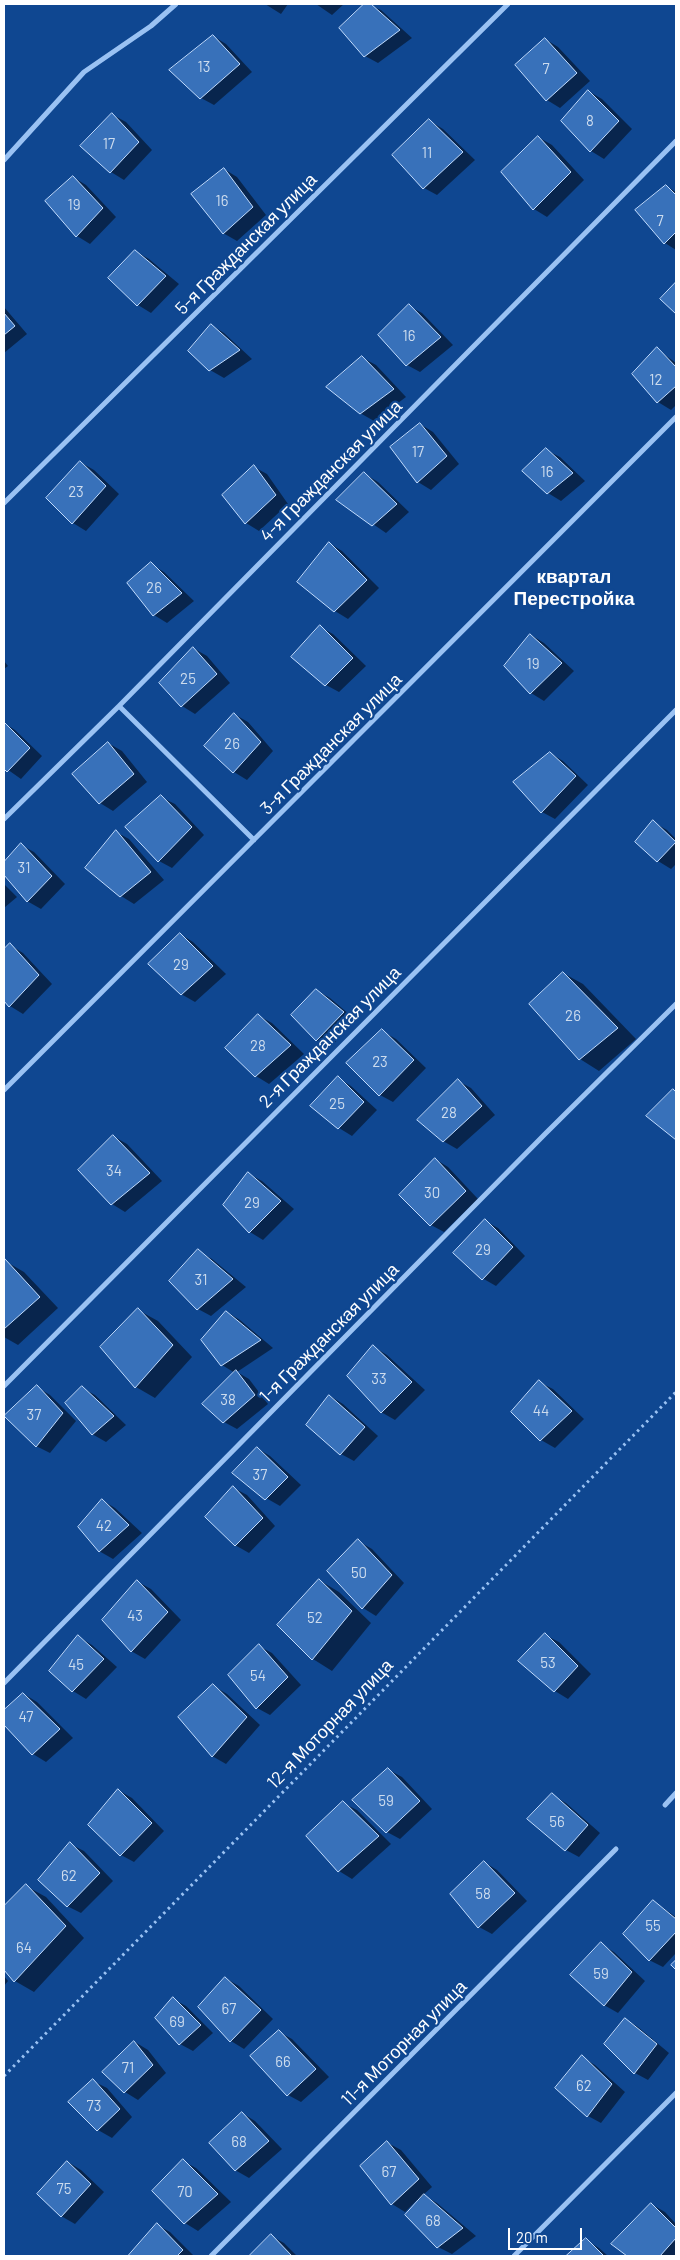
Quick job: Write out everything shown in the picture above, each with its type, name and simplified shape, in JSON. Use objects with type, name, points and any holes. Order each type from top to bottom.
[{"type":"street","points":[[4,160],[84,72],[151,26],[176,4]]},
{"type":"street","name":"5-я Гражданская улица","points":[[4,503],[508,4]]},
{"type":"street","name":"4-я Гражданская улица","points":[[4,819],[119,706],[676,141]]},
{"type":"street","name":"3-я Гражданская улица","points":[[4,1090],[676,417]]},
{"type":"street","points":[[119,706],[254,840]]},
{"type":"street","name":"2-я Гражданская улица","points":[[4,1386],[676,710]]},
{"type":"street","name":"1-я Гражданская улица","points":[[4,1683],[545,1134],[676,1004]]},
{"type":"street","points":[[665,1805],[676,1794]]},
{"type":"street","name":"11-я Моторная улица","points":[[211,2256],[616,1850]]},
{"type":"street","points":[[514,2256],[676,2093]]},
{"type":"path","name":"12-я Моторная улица","points":[[4,2076],[676,1392]]},
{"type":"building","points":[[364,4],[371,4],[400,30],[364,57],[339,28]]},
{"type":"building","points":[[213,35],[240,64],[200,99],[169,70]]},
{"type":"building","points":[[545,38],[577,73],[546,101],[515,65]]},
{"type":"building","points":[[588,90],[619,121],[590,152],[561,121]]},
{"type":"building","points":[[112,113],[139,142],[110,173],[80,146]]},
{"type":"building","points":[[429,119],[463,152],[423,189],[392,155]]},
{"type":"building","points":[[538,136],[571,172],[533,210],[501,172]]},
{"type":"building","points":[[224,168],[253,207],[223,234],[191,194]]},
{"type":"building","points":[[73,176],[103,208],[76,237],[45,201]]},
{"type":"building","points":[[666,185],[676,195],[676,232],[664,244],[635,210]]},
{"type":"building","points":[[135,250],[166,276],[137,306],[108,278]]},
{"type":"building","points":[[676,282],[676,314],[660,299]]},
{"type":"building","points":[[409,304],[441,337],[406,366],[378,335]]},
{"type":"building","points":[[4,313],[15,326],[4,335]]},
{"type":"building","points":[[211,324],[240,350],[209,371],[188,351]]},
{"type":"building","points":[[657,347],[676,367],[676,386],[657,403],[632,374]]},
{"type":"building","points":[[362,356],[394,389],[360,414],[326,387]]},
{"type":"building","points":[[420,423],[447,456],[417,483],[390,447]]},
{"type":"building","points":[[546,448],[573,473],[547,494],[522,471]]},
{"type":"building","points":[[80,461],[106,486],[72,524],[46,498]]},
{"type":"building","points":[[254,465],[276,495],[245,524],[222,495]]},
{"type":"building","points":[[364,472],[397,504],[372,526],[336,500]]},
{"type":"building","points":[[329,542],[367,580],[334,612],[297,582]]},
{"type":"building","points":[[151,562],[182,593],[153,616],[127,583]]},
{"type":"building","points":[[320,625],[353,658],[325,686],[291,657]]},
{"type":"building","points":[[530,634],[562,663],[530,694],[504,666]]},
{"type":"building","points":[[193,647],[217,674],[181,707],[159,683]]},
{"type":"building","points":[[234,713],[261,742],[233,773],[204,746]]},
{"type":"building","points":[[4,722],[30,748],[7,772],[4,769]]},
{"type":"building","points":[[108,742],[134,774],[99,804],[72,774]]},
{"type":"building","points":[[550,752],[576,776],[541,813],[513,782]]},
{"type":"building","points":[[161,795],[192,827],[158,862],[125,827]]},
{"type":"building","points":[[653,820],[676,842],[657,862],[635,842]]},
{"type":"building","points":[[116,830],[151,872],[120,897],[85,868]]},
{"type":"building","points":[[21,843],[52,876],[27,902],[4,875],[4,862]]},
{"type":"building","points":[[180,933],[213,966],[181,995],[148,964]]},
{"type":"building","points":[[10,943],[39,975],[9,1007],[4,1001],[4,949]]},
{"type":"building","points":[[563,972],[618,1028],[579,1060],[529,1004]]},
{"type":"building","points":[[316,989],[344,1012],[316,1041],[291,1015]]},
{"type":"building","points":[[258,1014],[291,1045],[255,1077],[225,1048]]},
{"type":"building","points":[[382,1029],[414,1060],[379,1096],[346,1063]]},
{"type":"building","points":[[338,1076],[364,1102],[338,1129],[310,1106]]},
{"type":"building","points":[[458,1079],[482,1106],[443,1142],[417,1120]]},
{"type":"building","points":[[673,1089],[676,1092],[676,1140],[646,1116]]},
{"type":"building","points":[[113,1135],[150,1173],[111,1205],[78,1170]]},
{"type":"building","points":[[435,1158],[466,1191],[430,1226],[399,1195]]},
{"type":"building","points":[[248,1172],[281,1201],[249,1233],[223,1205]]},
{"type":"building","points":[[485,1219],[513,1247],[482,1280],[453,1253]]},
{"type":"building","points":[[198,1249],[233,1279],[197,1310],[169,1281]]},
{"type":"building","points":[[4,1260],[40,1297],[4,1329]]},
{"type":"building","points":[[138,1308],[173,1345],[135,1388],[100,1347]]},
{"type":"building","points":[[226,1311],[261,1340],[221,1366],[201,1340]]},
{"type":"building","points":[[373,1345],[412,1382],[381,1413],[347,1376]]},
{"type":"building","points":[[236,1370],[255,1395],[223,1423],[202,1404]]},
{"type":"building","points":[[539,1380],[572,1411],[540,1441],[511,1412]]},
{"type":"building","points":[[37,1385],[63,1413],[36,1447],[4,1416]]},
{"type":"building","points":[[82,1386],[114,1416],[92,1435],[65,1403]]},
{"type":"building","points":[[329,1395],[365,1427],[340,1455],[306,1425]]},
{"type":"building","points":[[257,1447],[288,1477],[265,1500],[232,1473]]},
{"type":"building","points":[[233,1486],[263,1518],[235,1546],[205,1517]]},
{"type":"building","points":[[102,1499],[129,1525],[99,1552],[78,1527]]},
{"type":"building","points":[[358,1539],[392,1575],[362,1609],[327,1571]]},
{"type":"building","points":[[319,1579],[352,1611],[312,1660],[277,1625]]},
{"type":"building","points":[[137,1580],[168,1612],[131,1652],[102,1620]]},
{"type":"building","points":[[545,1633],[578,1666],[554,1692],[518,1661]]},
{"type":"building","points":[[78,1635],[104,1659],[72,1692],[49,1671]]},
{"type":"building","points":[[259,1644],[288,1677],[256,1709],[228,1675]]},
{"type":"building","points":[[213,1684],[247,1717],[212,1757],[178,1717]]},
{"type":"building","points":[[23,1693],[60,1729],[32,1755],[4,1725],[4,1710]]},
{"type":"building","points":[[388,1768],[420,1801],[386,1833],[352,1800]]},
{"type":"building","points":[[118,1789],[152,1823],[120,1856],[88,1825]]},
{"type":"building","points":[[552,1793],[588,1825],[565,1851],[527,1819]]},
{"type":"building","points":[[343,1801],[379,1836],[338,1872],[306,1836]]},
{"type":"building","points":[[70,1842],[100,1873],[67,1907],[38,1880]]},
{"type":"building","points":[[484,1861],[515,1893],[478,1928],[450,1894]]},
{"type":"building","points":[[26,1884],[66,1926],[14,1982],[4,1970],[4,1906]]},
{"type":"building","points":[[653,1900],[676,1919],[676,1932],[649,1961],[623,1934]]},
{"type":"building","points":[[601,1942],[632,1972],[604,2006],[570,1975]]},
{"type":"building","points":[[676,1960],[676,1970],[671,1965]]},
{"type":"building","points":[[225,1977],[261,2010],[230,2042],[198,2007]]},
{"type":"building","points":[[173,1997],[201,2025],[179,2045],[155,2018]]},
{"type":"building","points":[[625,2018],[657,2044],[634,2074],[604,2044]]},
{"type":"building","points":[[279,2030],[316,2069],[287,2096],[250,2056]]},
{"type":"building","points":[[134,2041],[153,2065],[124,2093],[102,2072]]},
{"type":"building","points":[[582,2055],[612,2084],[587,2117],[555,2088]]},
{"type":"building","points":[[93,2079],[120,2109],[97,2131],[68,2102]]},
{"type":"building","points":[[242,2112],[269,2141],[235,2171],[209,2143]]},
{"type":"building","points":[[387,2141],[419,2179],[391,2205],[360,2166]]},
{"type":"building","points":[[183,2159],[218,2194],[184,2224],[152,2191]]},
{"type":"building","points":[[67,2161],[91,2184],[61,2217],[37,2194]]},
{"type":"building","points":[[424,2194],[463,2228],[437,2248],[405,2215]]},
{"type":"building","points":[[651,2203],[676,2228],[676,2238],[660,2256],[627,2256],[611,2244]]},
{"type":"building","points":[[157,2223],[183,2250],[177,2256],[129,2255]]},
{"type":"building","points":[[271,2234],[292,2256],[249,2256]]},
{"type":"building","points":[[586,2238],[604,2256],[566,2256]]},
{"type":"district","name":"квартал Перестройка","points":[[574,588]]}]
